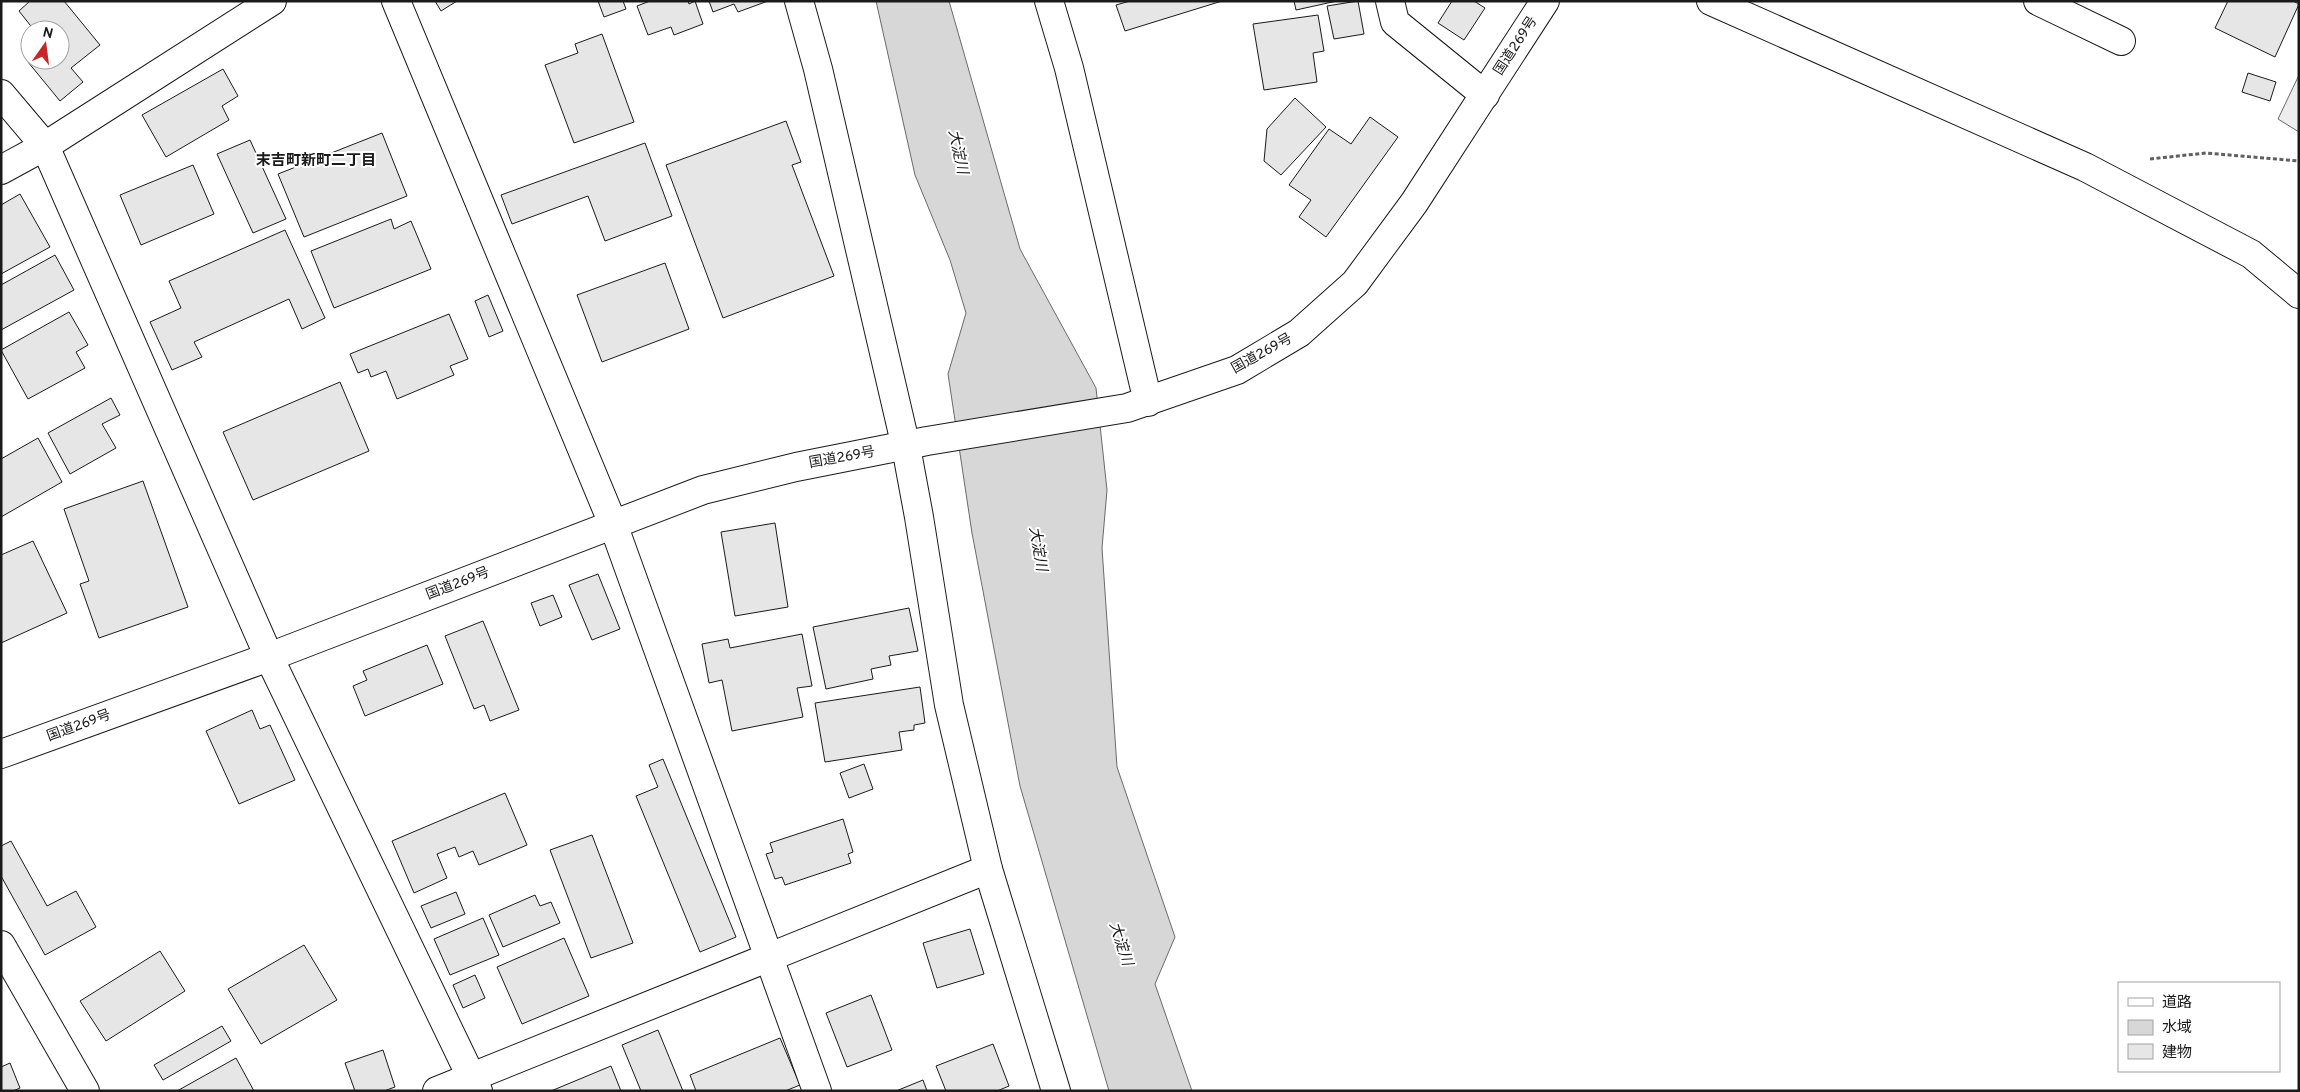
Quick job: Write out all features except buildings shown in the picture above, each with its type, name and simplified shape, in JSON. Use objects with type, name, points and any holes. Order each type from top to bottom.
[{"type":"main road","points":[[1,170],[45,146],[272,1]]},
{"type":"main road","points":[[396,1],[613,524],[817,1091]]},
{"type":"main road","points":[[799,1],[916,444],[919,517],[949,705],[988,869],[1056,1091]]},
{"type":"main road","points":[[1050,1],[1071,77],[1138,405]]},
{"type":"main road","points":[[1390,1],[1395,22],[1484,95]]},
{"type":"main road","name":"国道269号","points":[[1,754],[269,657],[703,490],[796,467],[1138,405],[1237,370],[1298,333],[1355,283],[1414,203],[1545,1]]},
{"type":"main road","points":[[1711,1],[2085,167],[2251,254],[2299,294]]},
{"type":"main road","points":[[2038,1],[2121,41]]},
{"type":"main road","points":[[1,94],[45,146],[269,657],[475,1084]]},
{"type":"main road","points":[[437,1091],[475,1084],[768,958],[988,869]]},
{"type":"main road","points":[[1,945],[85,1091]]},
{"type":"path","points":[[2141,160],[2206,153],[2299,161]]},
{"type":"shaded area","points":[[2299,75],[2299,132],[2278,119]]},
{"type":"water","name":"大淀川","points":[[876,1],[949,1],[1020,249],[1096,388],[1107,490],[1102,548],[1117,767],[1175,937],[1155,984],[1192,1091],[1109,1091],[1020,786],[972,533],[948,374],[966,313],[950,260],[915,175]]},
{"type":"district","name":"末吉町新町二丁目","points":[[316,161]]}]
